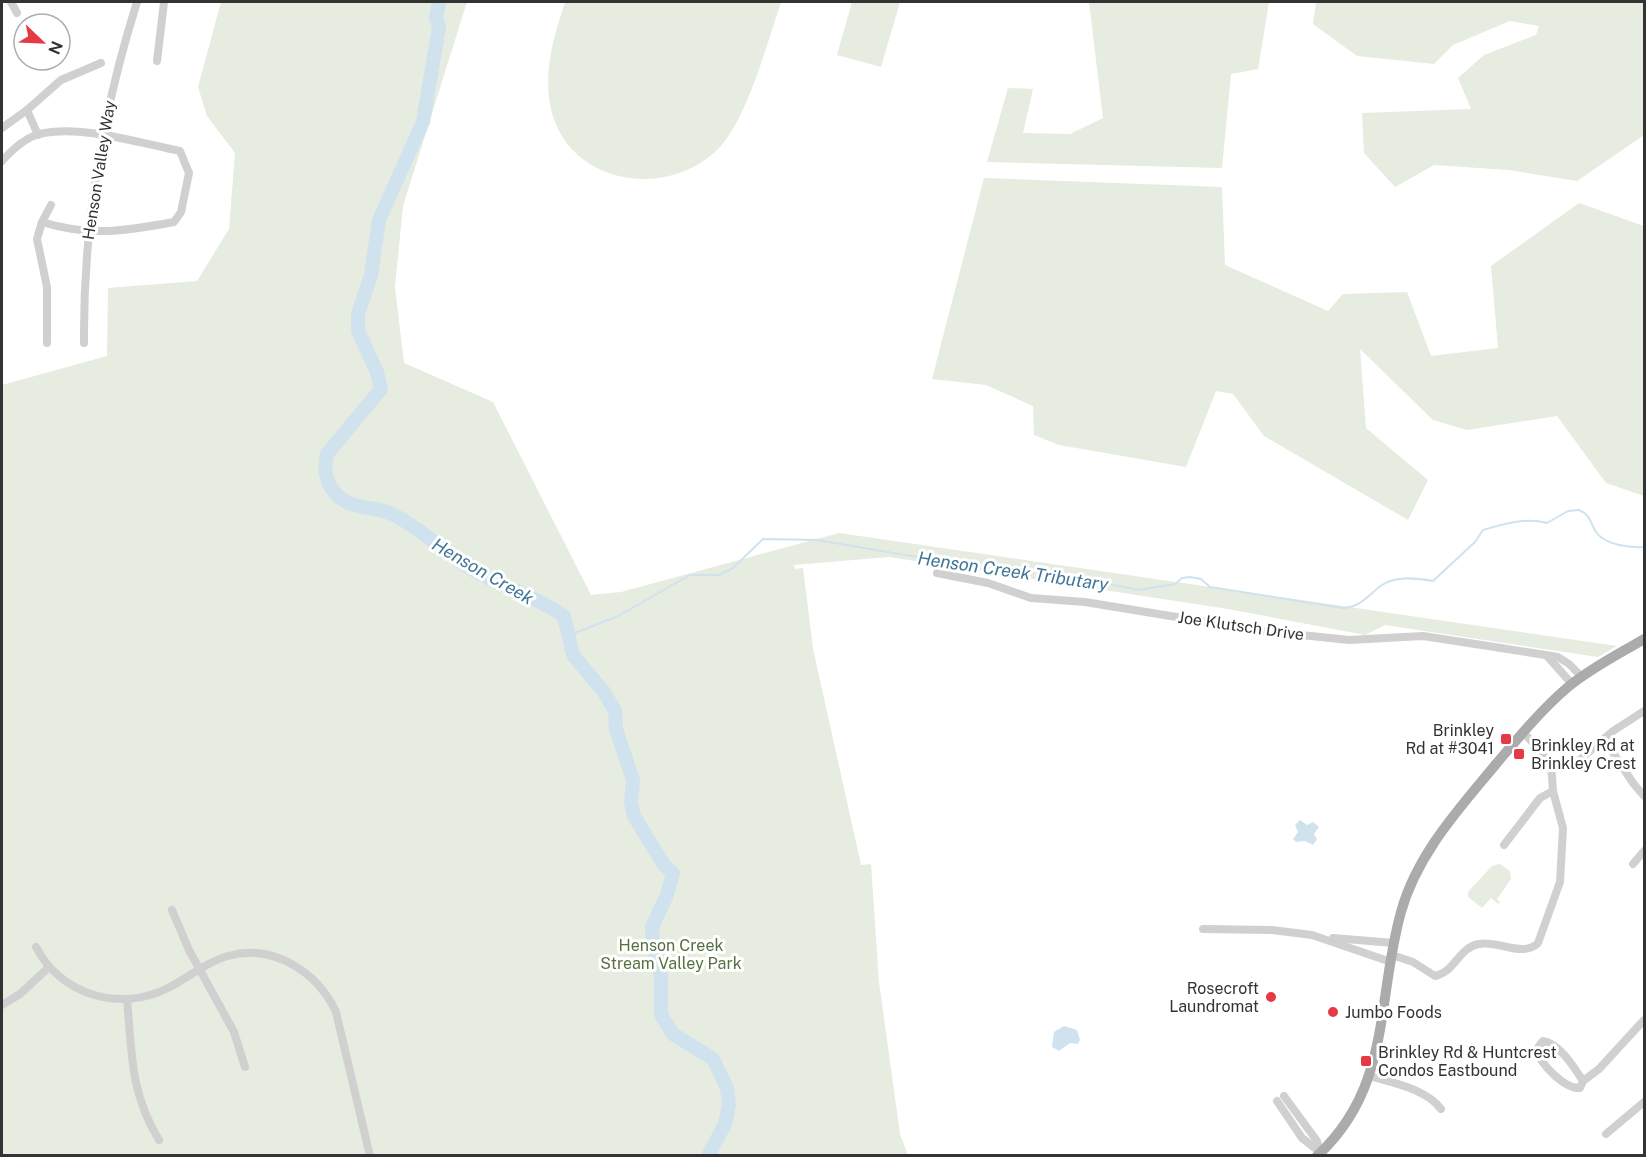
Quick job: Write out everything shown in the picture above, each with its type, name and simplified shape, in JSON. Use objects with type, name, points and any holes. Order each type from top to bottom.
[{"type":"main road","points":[[1319,1154],[1350,1120],[1370,1076],[1394,943],[1404,904],[1423,860],[1453,818],[1523,732],[1577,680],[1644,639]]},
{"type":"street","name":"Henson Valley Way","points":[[84,343],[88,232],[102,136],[122,50],[137,2]]},
{"type":"street","points":[[157,61],[164,2]]},
{"type":"street","points":[[2,128],[27,110],[61,80],[101,63]]},
{"type":"street","points":[[27,110],[38,135]]},
{"type":"street","points":[[2,161],[21,144],[38,135],[64,132],[102,136],[180,152],[189,173],[181,213],[174,222],[117,232],[65,229],[42,222]]},
{"type":"street","points":[[47,343],[47,287],[37,239],[42,222],[51,205]]},
{"type":"street","name":"Joe Klutsch Drive","points":[[937,573],[988,583],[1031,598],[1085,602],[1262,631],[1349,640],[1423,636],[1562,659],[1577,680]]},
{"type":"street","points":[[1575,764],[1604,739],[1644,711]]},
{"type":"street","points":[[1323,938],[1413,962],[1435,976],[1446,971],[1471,946],[1494,943],[1525,949],[1536,945],[1552,910],[1563,865],[1563,828],[1553,791],[1548,758],[1523,732]]},
{"type":"street","points":[[1604,739],[1644,796]]},
{"type":"street","points":[[1504,845],[1540,798],[1553,791]]},
{"type":"street","points":[[1633,864],[1644,850]]},
{"type":"street","points":[[172,910],[234,1032],[245,1067]]},
{"type":"street","points":[[1203,929],[1272,930],[1323,938],[1394,943]]},
{"type":"street","points":[[36,946],[48,968],[67,984],[106,999],[127,999],[167,989],[201,968],[229,956],[251,954],[292,964],[320,985],[336,1012],[370,1155]]},
{"type":"street","points":[[2,1005],[20,994],[48,968]]},
{"type":"street","points":[[127,999],[136,1089],[147,1121],[159,1140]]},
{"type":"street","points":[[1583,1081],[1554,1046],[1546,1041],[1539,1044],[1538,1054],[1561,1080],[1576,1088],[1599,1069],[1644,1020]]},
{"type":"street","points":[[1370,1076],[1419,1093],[1441,1108]]},
{"type":"street","points":[[1280,1098],[1302,1138],[1319,1154]]},
{"type":"street","points":[[1606,1134],[1644,1102]]},
{"type":"green space","name":"Henson Creek Stream Valley Park","points":[[221,2],[467,2],[403,206],[395,287],[404,363],[493,402],[591,595],[621,592],[839,533],[1617,646],[1598,657],[1385,625],[1365,635],[1228,609],[889,557],[794,565],[795,569],[803,568],[813,649],[861,865],[871,864],[879,982],[900,1134],[908,1155],[2,1156],[2,385],[107,356],[108,288],[197,281],[229,229],[235,153],[207,116],[198,87]]},
{"type":"green space","points":[[565,2],[781,2],[756,79],[729,135],[719,148],[697,165],[672,175],[646,179],[620,176],[596,167],[575,152],[559,131],[550,104],[548,78],[554,40]]},
{"type":"green space","points":[[852,2],[900,2],[881,67],[837,55]]},
{"type":"green space","points":[[1089,2],[1269,2],[1258,69],[1231,74],[1222,168],[987,162],[1008,88],[1033,89],[1023,133],[1070,134],[1103,118]]},
{"type":"green space","points":[[1316,2],[1644,2],[1644,135],[1577,181],[1508,170],[1434,165],[1395,187],[1364,153],[1362,113],[1471,109],[1458,78],[1484,55],[1536,35],[1539,26],[1510,21],[1453,45],[1434,64],[1357,56],[1313,24]]},
{"type":"green space","points":[[984,178],[1222,187],[1225,265],[1328,311],[1343,294],[1407,292],[1431,356],[1498,348],[1491,266],[1579,203],[1644,226],[1644,496],[1606,483],[1557,416],[1467,430],[1433,420],[1360,349],[1366,428],[1428,480],[1408,520],[1264,436],[1233,394],[1216,391],[1186,467],[1059,445],[1034,435],[1033,406],[986,385],[932,379]]},
{"type":"green space","points":[[1500,864],[1510,871],[1511,879],[1497,899],[1500,902],[1498,904],[1491,898],[1482,908],[1468,897],[1468,892],[1492,866]]},
{"type":"water","points":[[1300,820],[1307,825],[1313,822],[1319,827],[1314,834],[1317,839],[1313,845],[1305,841],[1296,842],[1293,839],[1298,832],[1295,825]]},
{"type":"water","points":[[1064,1026],[1077,1030],[1080,1040],[1078,1044],[1070,1043],[1059,1051],[1052,1047],[1054,1032]]},
{"type":"waterway","name":"Henson Creek","points":[[439,2],[436,18],[439,27],[423,122],[379,220],[371,275],[358,314],[358,331],[377,372],[381,389],[327,454],[326,476],[334,492],[344,501],[394,515],[473,570],[564,616],[573,655],[604,692],[615,711],[616,729],[633,780],[631,802],[634,816],[664,865],[673,873],[667,895],[652,927],[653,943],[661,975],[661,1015],[673,1034],[713,1059],[727,1088],[729,1105],[725,1124],[708,1156]]},
{"type":"waterway","name":"Henson Creek Tributary","points":[[570,635],[618,616],[690,575],[719,575],[733,568],[763,539],[817,540],[999,571],[1041,571],[1139,590],[1175,584],[1182,578],[1190,577],[1201,579],[1210,587],[1343,608],[1360,603],[1382,585],[1393,580],[1433,581],[1475,542],[1483,530],[1523,521],[1547,523],[1568,511],[1579,510],[1586,514],[1596,532],[1611,543],[1644,547]]},
{"type":"place","name":"Brinkley Rd at #3041","points":[[1506,739]]},
{"type":"place","name":"Brinkley Rd at Brinkley Crest","points":[[1519,754]]},
{"type":"place","name":"Rosecroft Laundromat","points":[[1271,997]]},
{"type":"place","name":"Jumbo Foods","points":[[1333,1012]]},
{"type":"place","name":"Brinkley Rd & Huntcrest Condos Eastbound","points":[[1366,1061]]}]
